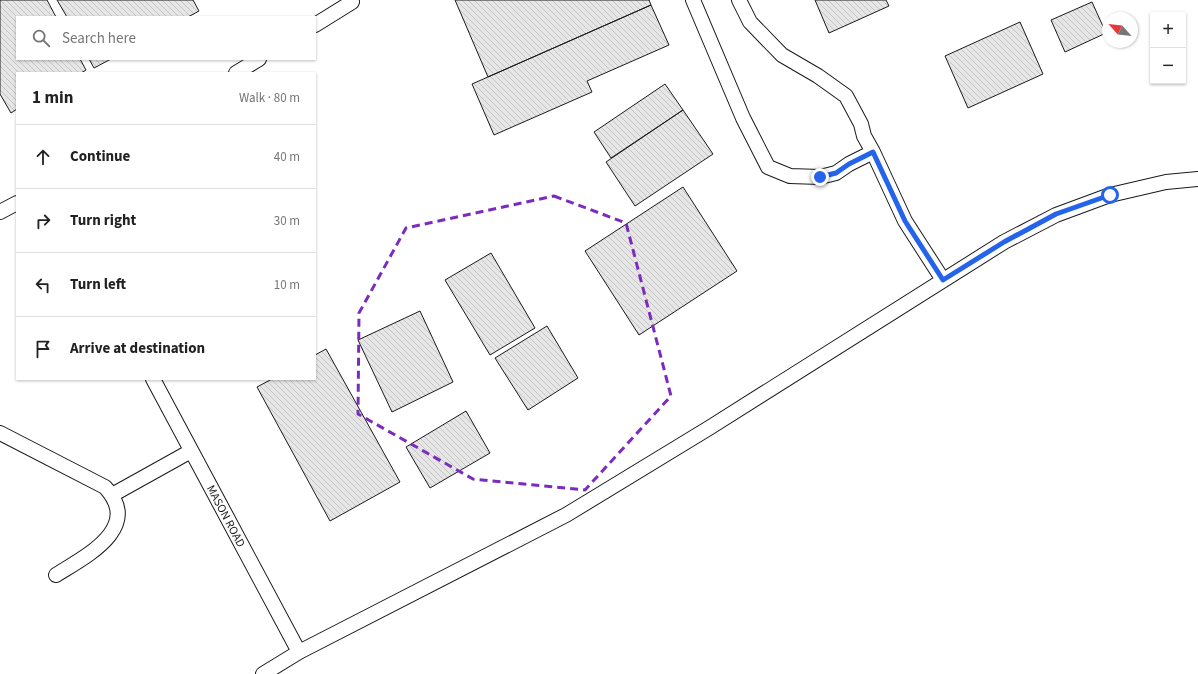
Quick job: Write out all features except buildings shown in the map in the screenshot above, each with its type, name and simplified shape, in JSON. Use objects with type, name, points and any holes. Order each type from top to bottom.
[{"type":"lane","points":[[693,0],[742,118],[768,167],[790,176],[820,177],[836,173],[849,164],[873,152]]},
{"type":"lane","points":[[740,0],[750,22],[782,55],[818,76],[846,96],[861,124],[864,136],[905,221],[943,280]]},
{"type":"lane","points":[[316,24],[352,2]]},
{"type":"lane","points":[[238,72],[257,60]]},
{"type":"lane","points":[[263,674],[298,652],[566,515],[716,424],[1004,242],[1056,214],[1110,195],[1166,182],[1198,179]]},
{"type":"lane","points":[[0,212],[16,204]]},
{"type":"lane","name":"MASON ROAD","points":[[154,380],[298,652]]},
{"type":"lane","points":[[0,433],[105,487],[117,504],[118,511],[116,524],[109,536],[92,552],[56,575]]},
{"type":"lane","points":[[112,495],[191,451]]},
{"type":"highlighted area","points":[[554,196],[626,223],[671,396],[585,490],[473,479],[358,414],[359,313],[406,228]]},
{"type":"route","points":[[820,177],[836,173],[849,164],[873,152],[905,221],[943,280],[1004,242],[1056,214],[1110,195]]}]
